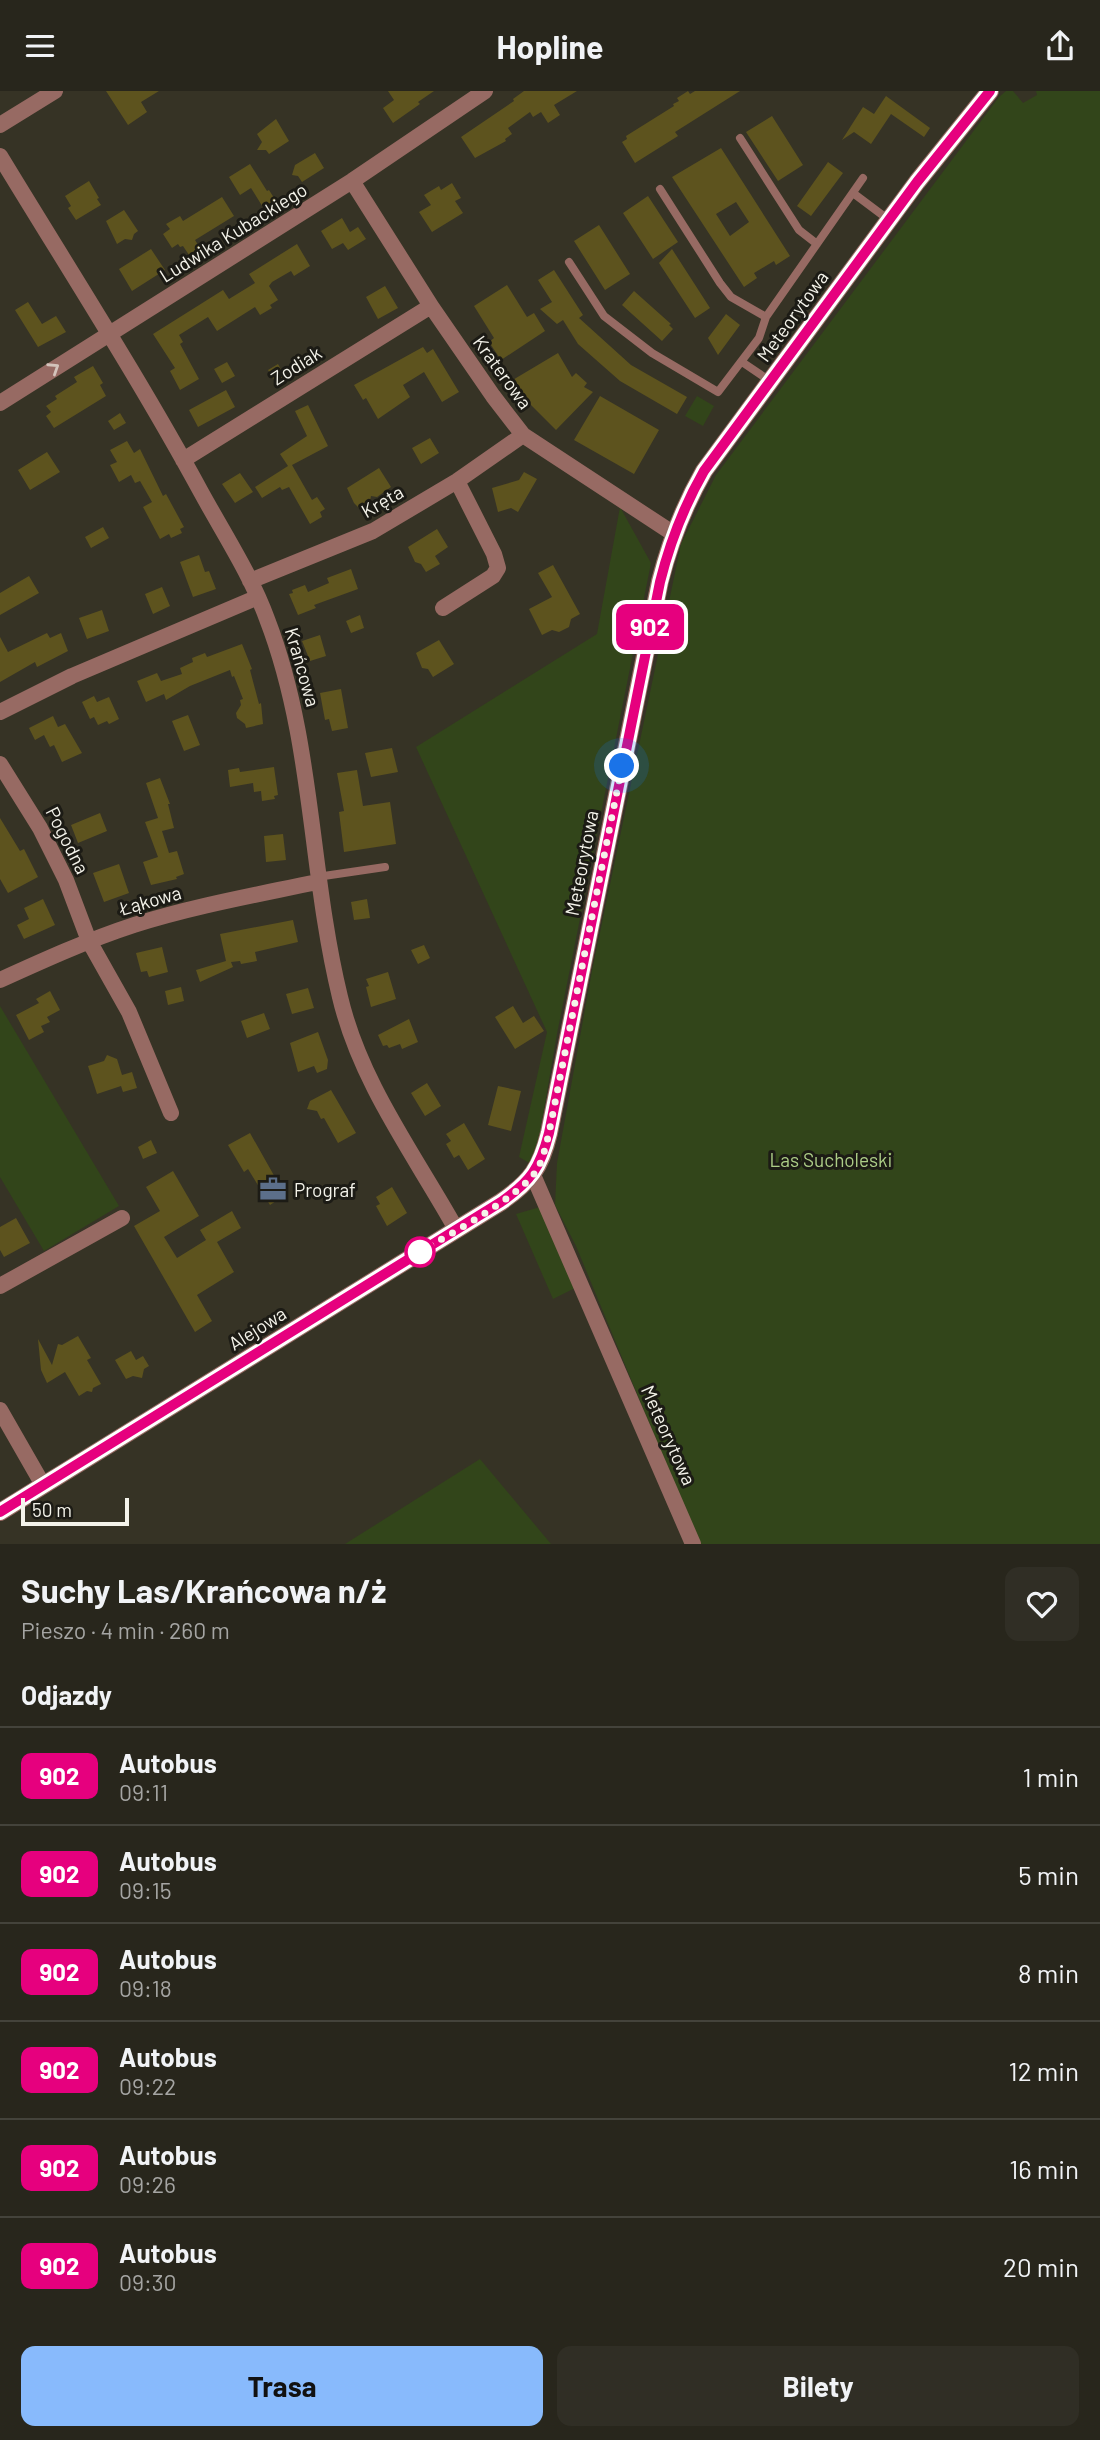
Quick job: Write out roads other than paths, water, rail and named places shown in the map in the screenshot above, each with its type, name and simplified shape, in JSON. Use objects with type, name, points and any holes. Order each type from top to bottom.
[{"type":"street","points":[[0,125],[55,91]]},
{"type":"street","name":"Ludwika Kubackiego","points":[[0,403],[352,181],[485,91]]},
{"type":"street","name":"Meteorytowa","points":[[693,1544],[533,1175],[541,1161],[549,1133],[660,582],[686,502],[704,471],[888,218],[990,91]]},
{"type":"street","name":"Krańcowa","points":[[0,156],[110,333],[258,597],[278,652],[299,726],[317,880],[340,998],[352,1038],[377,1093],[456,1229]]},
{"type":"street","name":"Kraterowa","points":[[352,181],[432,306],[523,435],[674,534]]},
{"type":"street","name":"Zodiak","points":[[183,460],[432,306]]},
{"type":"street","name":"Kręta","points":[[250,582],[357,539],[457,481],[523,435]]},
{"type":"street","points":[[443,608],[493,576],[498,568],[494,554],[457,481]]},
{"type":"street","points":[[0,712],[72,676],[258,597]]},
{"type":"street","name":"Pogodna","points":[[0,764],[66,880],[89,941],[130,1012],[171,1113]]},
{"type":"street","name":"Łąkowa","points":[[0,980],[89,941],[178,913],[317,880]]},
{"type":"street","name":"Alejowa","points":[[0,1512],[514,1193],[533,1175]]},
{"type":"street","points":[[0,1286],[122,1219]]},
{"type":"street","points":[[0,1410],[43,1486]]},
{"type":"lane","points":[[740,138],[799,230],[817,244]]},
{"type":"lane","points":[[569,262],[604,316],[653,353],[719,391],[759,338],[766,317],[863,178]]},
{"type":"lane","points":[[660,189],[719,283],[731,297],[766,317]]},
{"type":"lane","points":[[853,193],[888,218]]},
{"type":"lane","points":[[742,362],[770,381]]},
{"type":"lane","points":[[317,880],[385,867]]},
{"type":"place","name":"Prograf","points":[[273,1189]]},
{"type":"park label","name":"Las Sucholeski","points":[[831,1159]]}]
